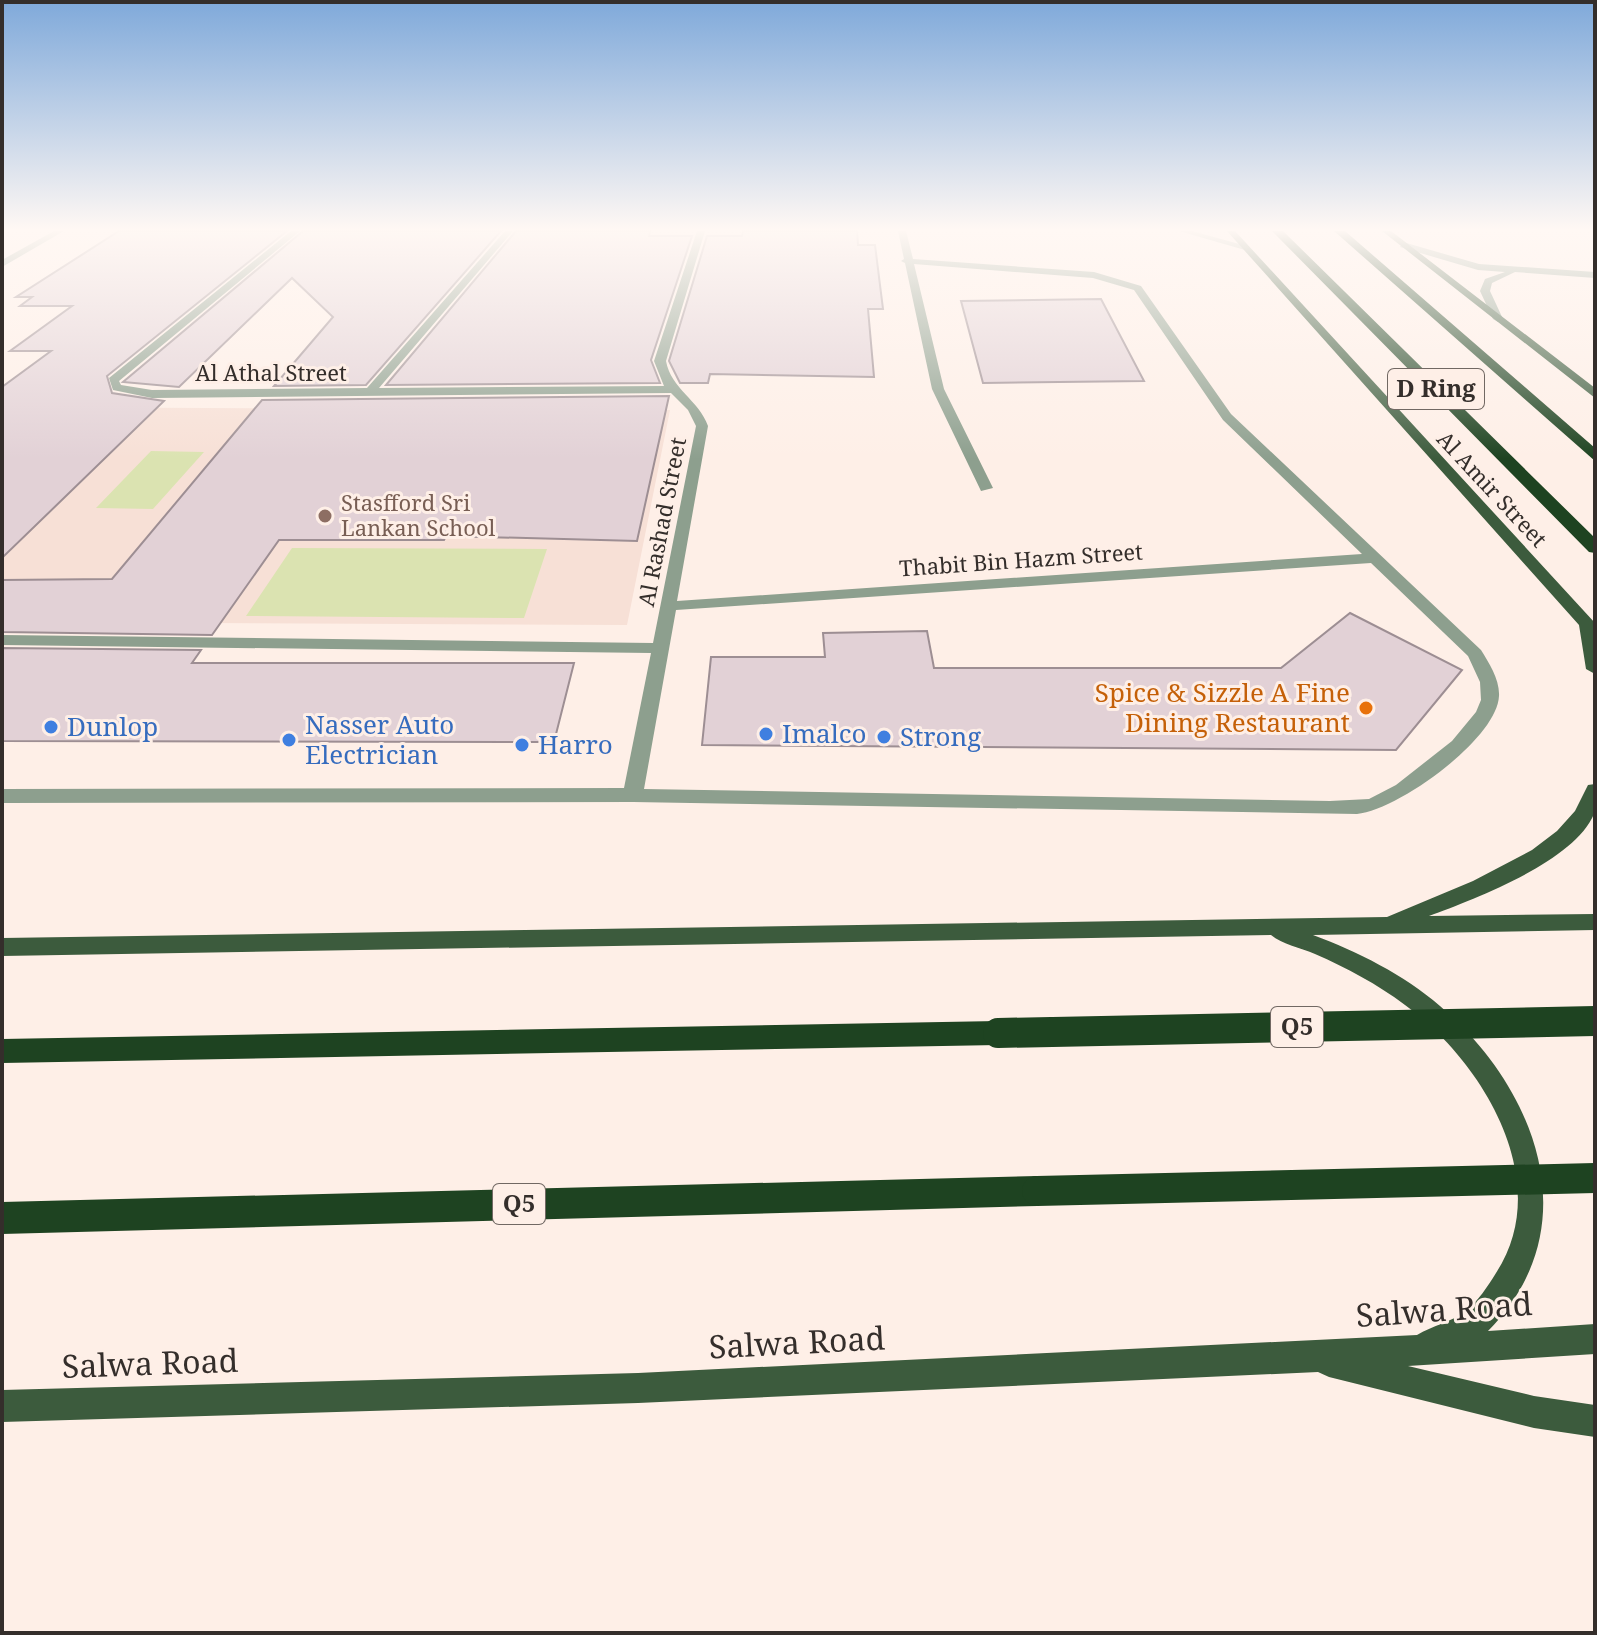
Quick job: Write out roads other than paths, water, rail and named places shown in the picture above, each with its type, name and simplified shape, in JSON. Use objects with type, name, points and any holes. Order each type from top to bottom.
[{"type":"highway","name":"D Ring","points":[[1354,307],[1595,548]]},
{"type":"highway","name":"D Ring","points":[[1426,307],[1595,456]]},
{"type":"highway","name":"Q5","points":[[2,1051],[1595,1021]]},
{"type":"highway","name":"Q5","points":[[2,1218],[1595,1178]]},
{"type":"main road","name":"Al Amir Street","points":[[1300,307],[1591,628]]},
{"type":"main road","points":[[1483,307],[1595,394]]},
{"type":"main road","points":[[1591,628],[1595,669]]},
{"type":"main road","points":[[1385,925],[1474,888],[1557,845],[1581,820],[1595,790]]},
{"type":"main road","points":[[2,947],[1595,922]]},
{"type":"main road","points":[[1267,928],[1324,947],[1380,975],[1432,1012],[1476,1058],[1510,1112],[1529,1168],[1533,1225],[1515,1277],[1478,1320],[1421,1349]]},
{"type":"main road","name":"Salwa Road","points":[[2,1406],[638,1388],[1310,1357],[1595,1339]]},
{"type":"main road","points":[[1310,1357],[1534,1412],[1595,1421]]},
{"type":"street","name":"Al Athal Street","points":[[202,307],[113,380],[117,388],[152,394],[671,389]]},
{"type":"street","points":[[369,393],[443,307]]},
{"type":"street","points":[[671,389],[660,373],[660,361],[677,307]]},
{"type":"street","points":[[918,307],[938,389],[986,488]]},
{"type":"street","points":[[2,796],[633,795],[1359,806],[1373,805],[1397,794],[1472,730],[1490,701],[1488,679],[1482,666],[1475,654],[1377,558],[1227,417],[1151,307]]},
{"type":"street","points":[[1493,307],[1498,319]]},
{"type":"street","name":"Al Rashad Street","points":[[633,795],[702,426],[699,414],[689,401],[671,389]]},
{"type":"street","name":"Thabit Bin Hazm Street","points":[[668,606],[1377,558]]},
{"type":"street","points":[[2,640],[660,648]]},
{"type":"place","name":"Stasfford Sri Lankan School","points":[[325,516]]},
{"type":"place","name":"Spice & Sizzle A Fine Dining Restaurant","points":[[1366,708]]},
{"type":"place","name":"Dunlop","points":[[51,727]]},
{"type":"place","name":"Imalco","points":[[766,734]]},
{"type":"place","name":"Strong","points":[[884,737]]},
{"type":"place","name":"Nasser Auto Electrician","points":[[289,740]]},
{"type":"place","name":"Harro","points":[[522,745]]}]
